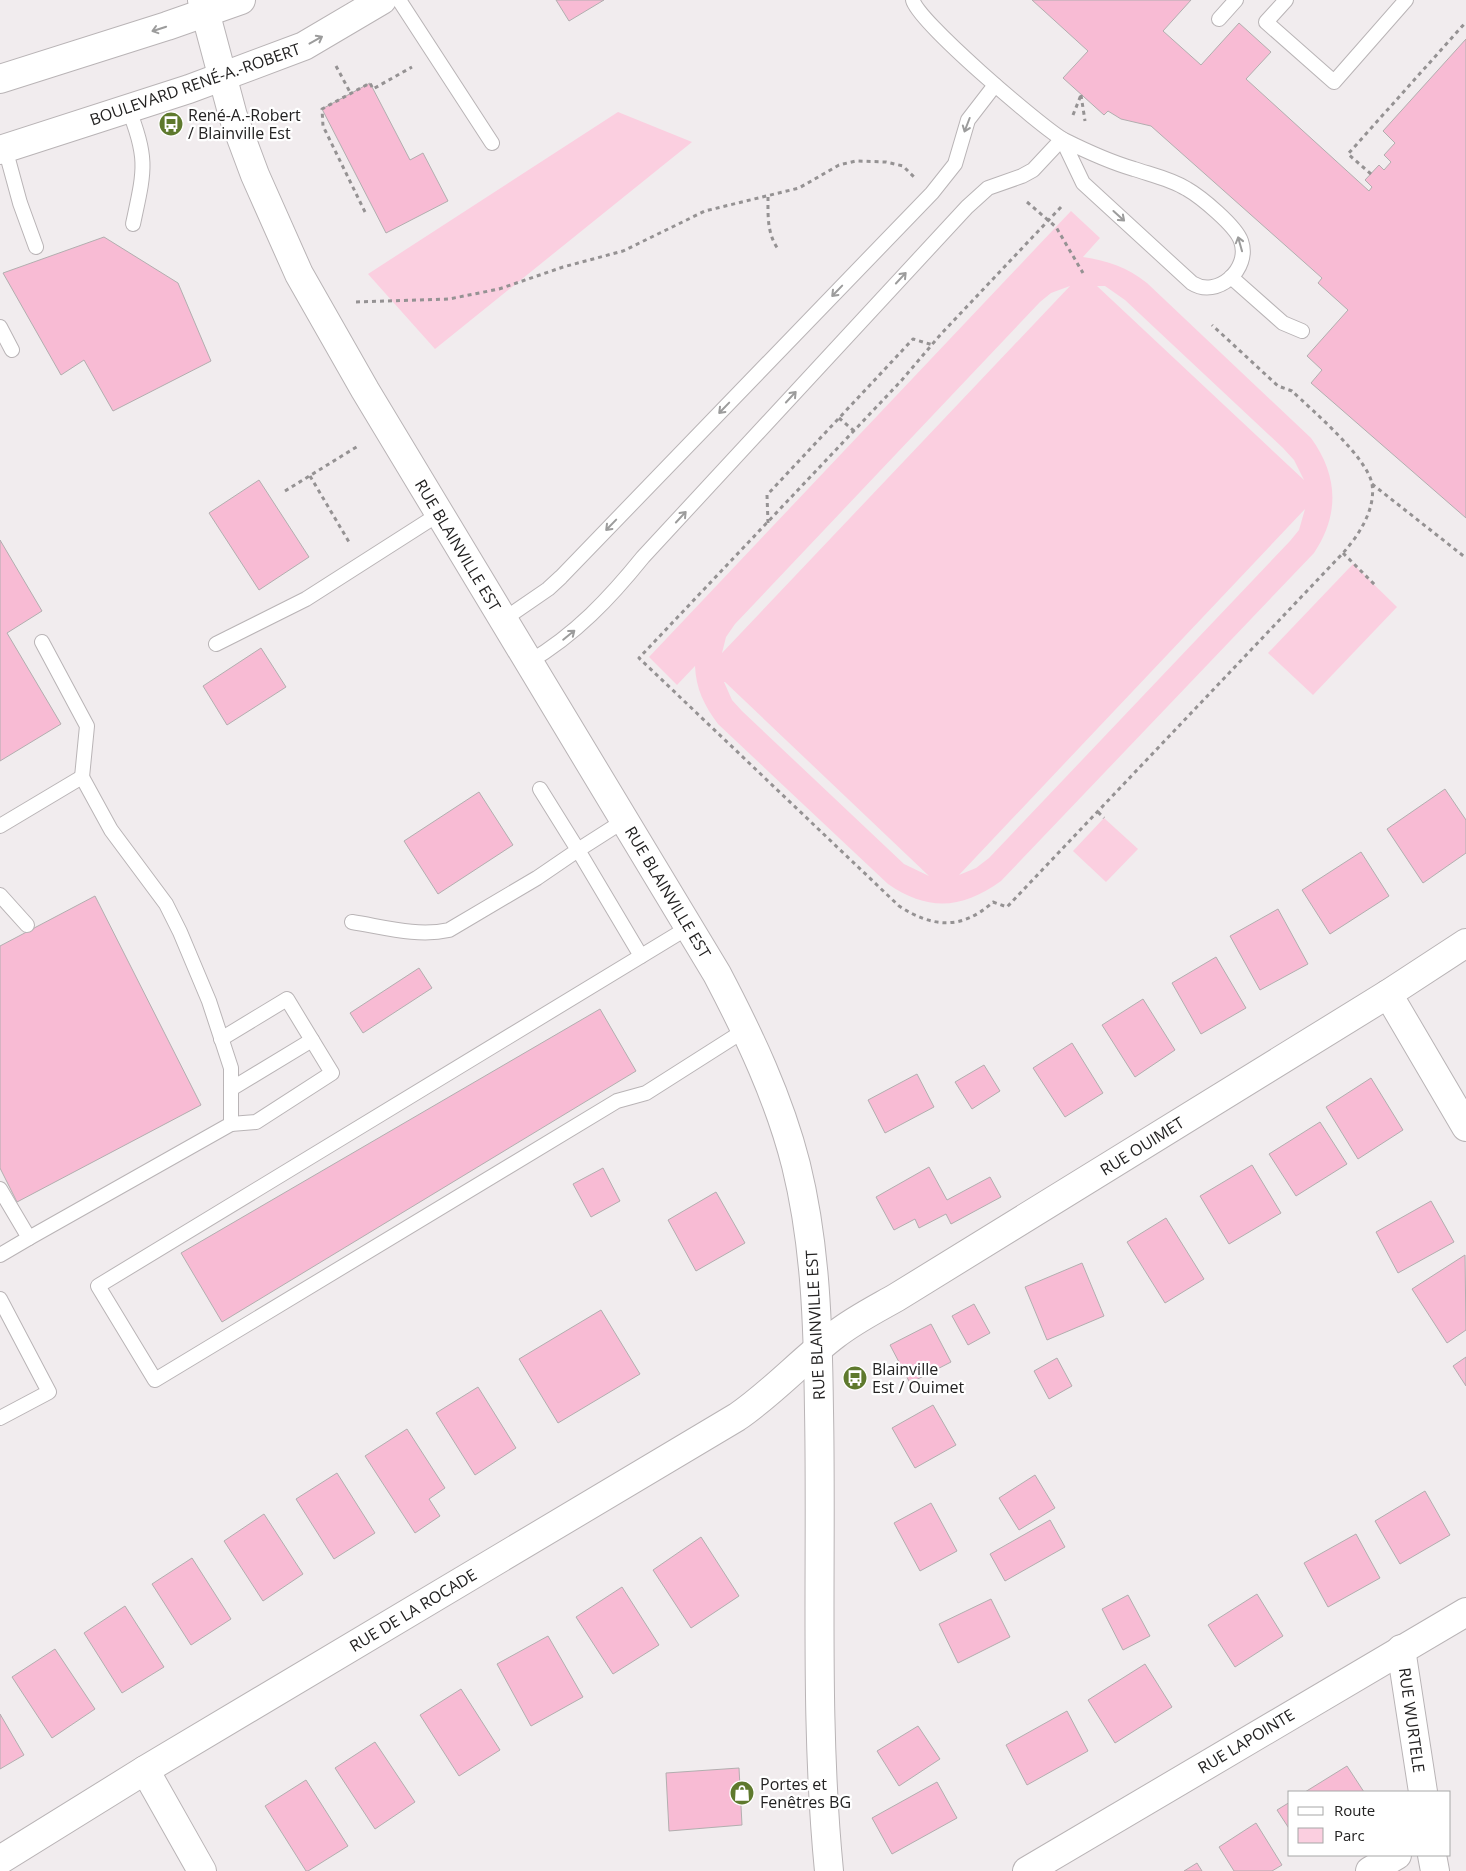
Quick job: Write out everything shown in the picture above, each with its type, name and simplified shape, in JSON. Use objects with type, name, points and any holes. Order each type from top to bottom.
[{"type":"street","points":[[0,80],[203,7],[241,0]]},
{"type":"street","name":"BOULEVARD RENÉ-A.-ROBERT","points":[[3,149],[222,78],[304,46],[382,0]]},
{"type":"street","name":"RUE BLAINVILLE EST","points":[[203,7],[222,78],[252,167],[299,274],[328,329],[717,974],[745,1030],[782,1122],[796,1165],[810,1234],[817,1305],[821,1684],[829,1871]]},
{"type":"street","name":"RUE OUIMET","points":[[818,1349],[860,1317],[906,1291],[1388,994],[1466,943]]},
{"type":"street","points":[[1388,994],[1466,1127]]},
{"type":"street","name":"RUE DE LA ROCADE","points":[[0,1860],[145,1770],[737,1417],[770,1393],[818,1349]]},
{"type":"street","name":"RUE LAPOINTE","points":[[1027,1871],[1466,1612]]},
{"type":"street","name":"RUE WURTELE","points":[[1402,1649],[1423,1791]]},
{"type":"street","points":[[145,1770],[202,1871]]},
{"type":"street","points":[[1370,1871],[1395,1856]]},
{"type":"street","points":[[1432,1856],[1435,1871]]},
{"type":"lane","points":[[399,0],[492,143]]},
{"type":"lane","points":[[913,0],[970,65],[1062,139],[1116,163],[1166,178],[1194,193],[1224,220],[1241,240],[1242,261],[1231,277],[1214,288],[1207,289],[1192,283],[1083,183],[1062,139]]},
{"type":"lane","points":[[1220,19],[1236,0]]},
{"type":"lane","points":[[1286,0],[1266,22],[1334,82],[1406,0]]},
{"type":"lane","points":[[503,620],[537,598],[561,577],[937,187],[955,164],[968,120],[995,86]]},
{"type":"lane","points":[[128,108],[138,134],[144,164],[134,224]]},
{"type":"lane","points":[[529,662],[564,639],[615,592],[643,557],[967,207],[988,188],[1033,170],[1062,139]]},
{"type":"lane","points":[[3,149],[36,247]]},
{"type":"lane","points":[[1231,277],[1283,323],[1302,331]]},
{"type":"lane","points":[[0,327],[12,350]]},
{"type":"lane","points":[[216,644],[306,599],[439,514]]},
{"type":"lane","points":[[42,642],[87,726],[82,776],[110,830],[166,904],[209,1001],[230,1068],[232,1124]]},
{"type":"lane","points":[[0,826],[82,776]]},
{"type":"lane","points":[[540,789],[641,956]]},
{"type":"lane","points":[[352,922],[418,933],[434,934],[448,930],[536,878],[624,820]]},
{"type":"lane","points":[[0,895],[27,925]]},
{"type":"lane","points":[[689,927],[98,1286],[155,1380],[618,1101],[646,1093],[745,1030]]},
{"type":"lane","points":[[0,1255],[232,1124],[256,1122],[332,1074],[286,999],[221,1038]]},
{"type":"lane","points":[[231,1089],[312,1040]]},
{"type":"lane","points":[[0,1189],[28,1238]]},
{"type":"lane","points":[[0,1299],[49,1392],[0,1418]]},
{"type":"path","points":[[1371,174],[1348,154],[1466,22]]},
{"type":"path","points":[[365,212],[323,126],[322,109],[370,83],[373,89],[417,63]]},
{"type":"path","points":[[334,64],[351,94]]},
{"type":"path","points":[[329,138],[336,135]]},
{"type":"path","points":[[356,302],[450,299],[499,289],[563,267],[623,251],[705,211],[799,188],[831,169],[856,161],[886,162],[903,166]]},
{"type":"path","points":[[768,197],[770,234],[778,249]]},
{"type":"path","points":[[1023,198],[1056,227],[1083,273]]},
{"type":"path","points":[[1061,207],[768,523],[639,658],[899,906],[926,920],[949,923],[972,918],[993,902],[1007,907],[1354,541],[1364,523],[1371,503],[1372,483]]},
{"type":"path","points":[[1212,325],[1278,386],[1292,391],[1362,461],[1372,483],[1466,558]]},
{"type":"path","points":[[768,523],[768,495],[839,418],[913,339],[933,346]]},
{"type":"path","points":[[839,418],[854,431]]},
{"type":"path","points":[[285,491],[358,446]]},
{"type":"path","points":[[310,476],[334,519]]},
{"type":"path","points":[[1343,553],[1376,586]]},
{"type":"path","points":[[1097,811],[1104,818]]},
{"type":"green space","points":[[618,112],[692,142],[435,349],[368,274]]},
{"type":"green space","points":[[1071,211],[1100,238],[1083,257],[1101,260],[1117,266],[1147,283],[1311,438],[1327,466],[1331,480],[1332,509],[1328,524],[1314,553],[1001,881],[973,897],[959,902],[931,903],[903,893],[888,884],[718,724],[702,696],[697,682],[695,666],[677,685],[649,657]],"holes":[[[1070,286],[722,653],[726,637],[735,624],[1040,302],[1051,293]],[[1097,286],[1105,286],[1125,300],[1283,448],[1294,460],[1304,480]],[[1305,509],[1299,530],[1290,541],[989,858],[976,868],[959,875]],[[724,682],[929,876],[904,864],[732,700]]]},
{"type":"green space","points":[[1353,564],[1397,607],[1313,695],[1268,653]]},
{"type":"green space","points":[[1104,818],[1138,849],[1106,882],[1073,851]]},
{"type":"building","points":[[556,0],[604,0],[569,21]]},
{"type":"building","points":[[1032,0],[1191,0],[1163,31],[1201,65],[1239,23],[1271,52],[1246,79],[1369,191],[1372,187],[1365,180],[1379,165],[1384,170],[1391,162],[1384,155],[1395,143],[1383,131],[1466,39],[1466,518],[1311,383],[1322,370],[1307,356],[1348,310],[1318,283],[1322,278],[1151,126],[1121,119],[1108,111],[1104,115],[1063,78],[1088,51]]},
{"type":"building","points":[[370,83],[410,160],[423,153],[448,201],[386,233],[322,109]]},
{"type":"building","points":[[104,237],[178,283],[211,361],[113,411],[84,360],[61,375],[3,273]]},
{"type":"building","points":[[259,480],[309,557],[259,590],[209,513]]},
{"type":"building","points":[[0,540],[42,611],[7,633],[61,724],[0,761]]},
{"type":"building","points":[[261,648],[286,687],[227,725],[203,686]]},
{"type":"building","points":[[1445,789],[1466,820],[1466,853],[1423,883],[1387,829]]},
{"type":"building","points":[[479,792],[513,845],[438,894],[404,841]]},
{"type":"building","points":[[1361,852],[1389,896],[1330,934],[1302,890]]},
{"type":"building","points":[[95,896],[201,1105],[17,1202],[0,1168],[0,946]]},
{"type":"building","points":[[1278,909],[1308,964],[1260,990],[1230,936]]},
{"type":"building","points":[[1216,957],[1246,1008],[1201,1034],[1172,983]]},
{"type":"building","points":[[419,968],[432,988],[363,1033],[350,1013]]},
{"type":"building","points":[[1143,999],[1175,1050],[1135,1077],[1102,1025]]},
{"type":"building","points":[[600,1009],[636,1071],[222,1322],[181,1253]]},
{"type":"building","points":[[1072,1043],[1103,1093],[1065,1117],[1033,1068]]},
{"type":"building","points":[[984,1065],[1000,1091],[972,1109],[955,1082]]},
{"type":"building","points":[[917,1074],[934,1107],[885,1133],[868,1100]]},
{"type":"building","points":[[1371,1078],[1403,1130],[1358,1159],[1326,1107]]},
{"type":"building","points":[[1320,1122],[1347,1164],[1296,1196],[1269,1154]]},
{"type":"building","points":[[1252,1165],[1281,1213],[1229,1244],[1200,1196]]},
{"type":"building","points":[[929,1167],[947,1200],[990,1177],[1001,1197],[951,1224],[946,1214],[919,1228],[915,1219],[894,1230],[876,1197]]},
{"type":"building","points":[[603,1168],[620,1201],[591,1217],[573,1184]]},
{"type":"building","points":[[716,1192],[745,1243],[696,1271],[668,1220]]},
{"type":"building","points":[[1431,1201],[1454,1242],[1398,1273],[1376,1232]]},
{"type":"building","points":[[1166,1218],[1204,1279],[1165,1303],[1127,1242]]},
{"type":"building","points":[[1465,1255],[1466,1330],[1447,1343],[1412,1289]]},
{"type":"building","points":[[1082,1263],[1104,1316],[1047,1340],[1025,1287]]},
{"type":"building","points":[[974,1304],[990,1333],[968,1345],[952,1316]]},
{"type":"building","points":[[601,1310],[640,1374],[558,1423],[519,1359]]},
{"type":"building","points":[[931,1324],[951,1362],[910,1383],[890,1345]]},
{"type":"building","points":[[1466,1357],[1466,1386],[1453,1366]]},
{"type":"building","points":[[1057,1358],[1072,1386],[1049,1399],[1034,1371]]},
{"type":"building","points":[[478,1387],[516,1448],[475,1475],[436,1413]]},
{"type":"building","points":[[933,1405],[956,1445],[915,1468],[892,1428]]},
{"type":"building","points":[[407,1429],[445,1488],[429,1499],[440,1516],[415,1533],[365,1456]]},
{"type":"building","points":[[337,1473],[375,1533],[334,1559],[296,1499]]},
{"type":"building","points":[[1035,1475],[1055,1508],[1019,1530],[999,1498]]},
{"type":"building","points":[[1425,1491],[1450,1535],[1400,1564],[1375,1521]]},
{"type":"building","points":[[931,1503],[957,1551],[920,1571],[894,1523]]},
{"type":"building","points":[[264,1514],[303,1574],[263,1601],[224,1541]]},
{"type":"building","points":[[1050,1520],[1065,1547],[1005,1581],[990,1554]]},
{"type":"building","points":[[1356,1534],[1380,1578],[1328,1607],[1304,1563]]},
{"type":"building","points":[[701,1537],[739,1596],[691,1628],[653,1570]]},
{"type":"building","points":[[192,1558],[231,1619],[191,1645],[152,1584]]},
{"type":"building","points":[[622,1587],[659,1645],[613,1674],[576,1617]]},
{"type":"building","points":[[1257,1594],[1283,1636],[1235,1667],[1208,1625]]},
{"type":"building","points":[[1128,1595],[1150,1636],[1123,1650],[1102,1609]]},
{"type":"building","points":[[991,1599],[1010,1637],[958,1663],[939,1624]]},
{"type":"building","points":[[125,1606],[164,1667],[122,1693],[84,1633]]},
{"type":"building","points":[[548,1636],[583,1697],[531,1726],[497,1664]]},
{"type":"building","points":[[55,1649],[95,1709],[52,1738],[12,1677]]},
{"type":"building","points":[[1145,1664],[1172,1707],[1115,1743],[1088,1700]]},
{"type":"building","points":[[461,1689],[500,1750],[459,1776],[420,1715]]},
{"type":"building","points":[[1067,1711],[1088,1751],[1027,1785],[1006,1745]]},
{"type":"building","points":[[0,1714],[24,1755],[0,1769]]},
{"type":"building","points":[[918,1726],[940,1759],[899,1786],[877,1751]]},
{"type":"building","points":[[375,1742],[415,1802],[375,1829],[335,1768]]},
{"type":"building","points":[[1347,1766],[1363,1791],[1307,1791]]},
{"type":"building","points":[[739,1768],[742,1825],[669,1831],[666,1773]]},
{"type":"building","points":[[306,1780],[348,1846],[308,1871],[306,1871],[265,1806]]},
{"type":"building","points":[[937,1782],[957,1818],[892,1854],[872,1818]]},
{"type":"building","points":[[1288,1803],[1288,1827],[1277,1810]]},
{"type":"building","points":[[1256,1823],[1282,1865],[1272,1871],[1234,1871],[1219,1847]]},
{"type":"building","points":[[1197,1863],[1202,1871],[1184,1871]]},
{"type":"place","name":"René-A.-Robert / Blainville Est","points":[[171,124]]},
{"type":"place","name":"Blainville Est / Ouimet","points":[[855,1378]]},
{"type":"place","name":"Portes et Fenêtres BG","points":[[742,1793]]}]
